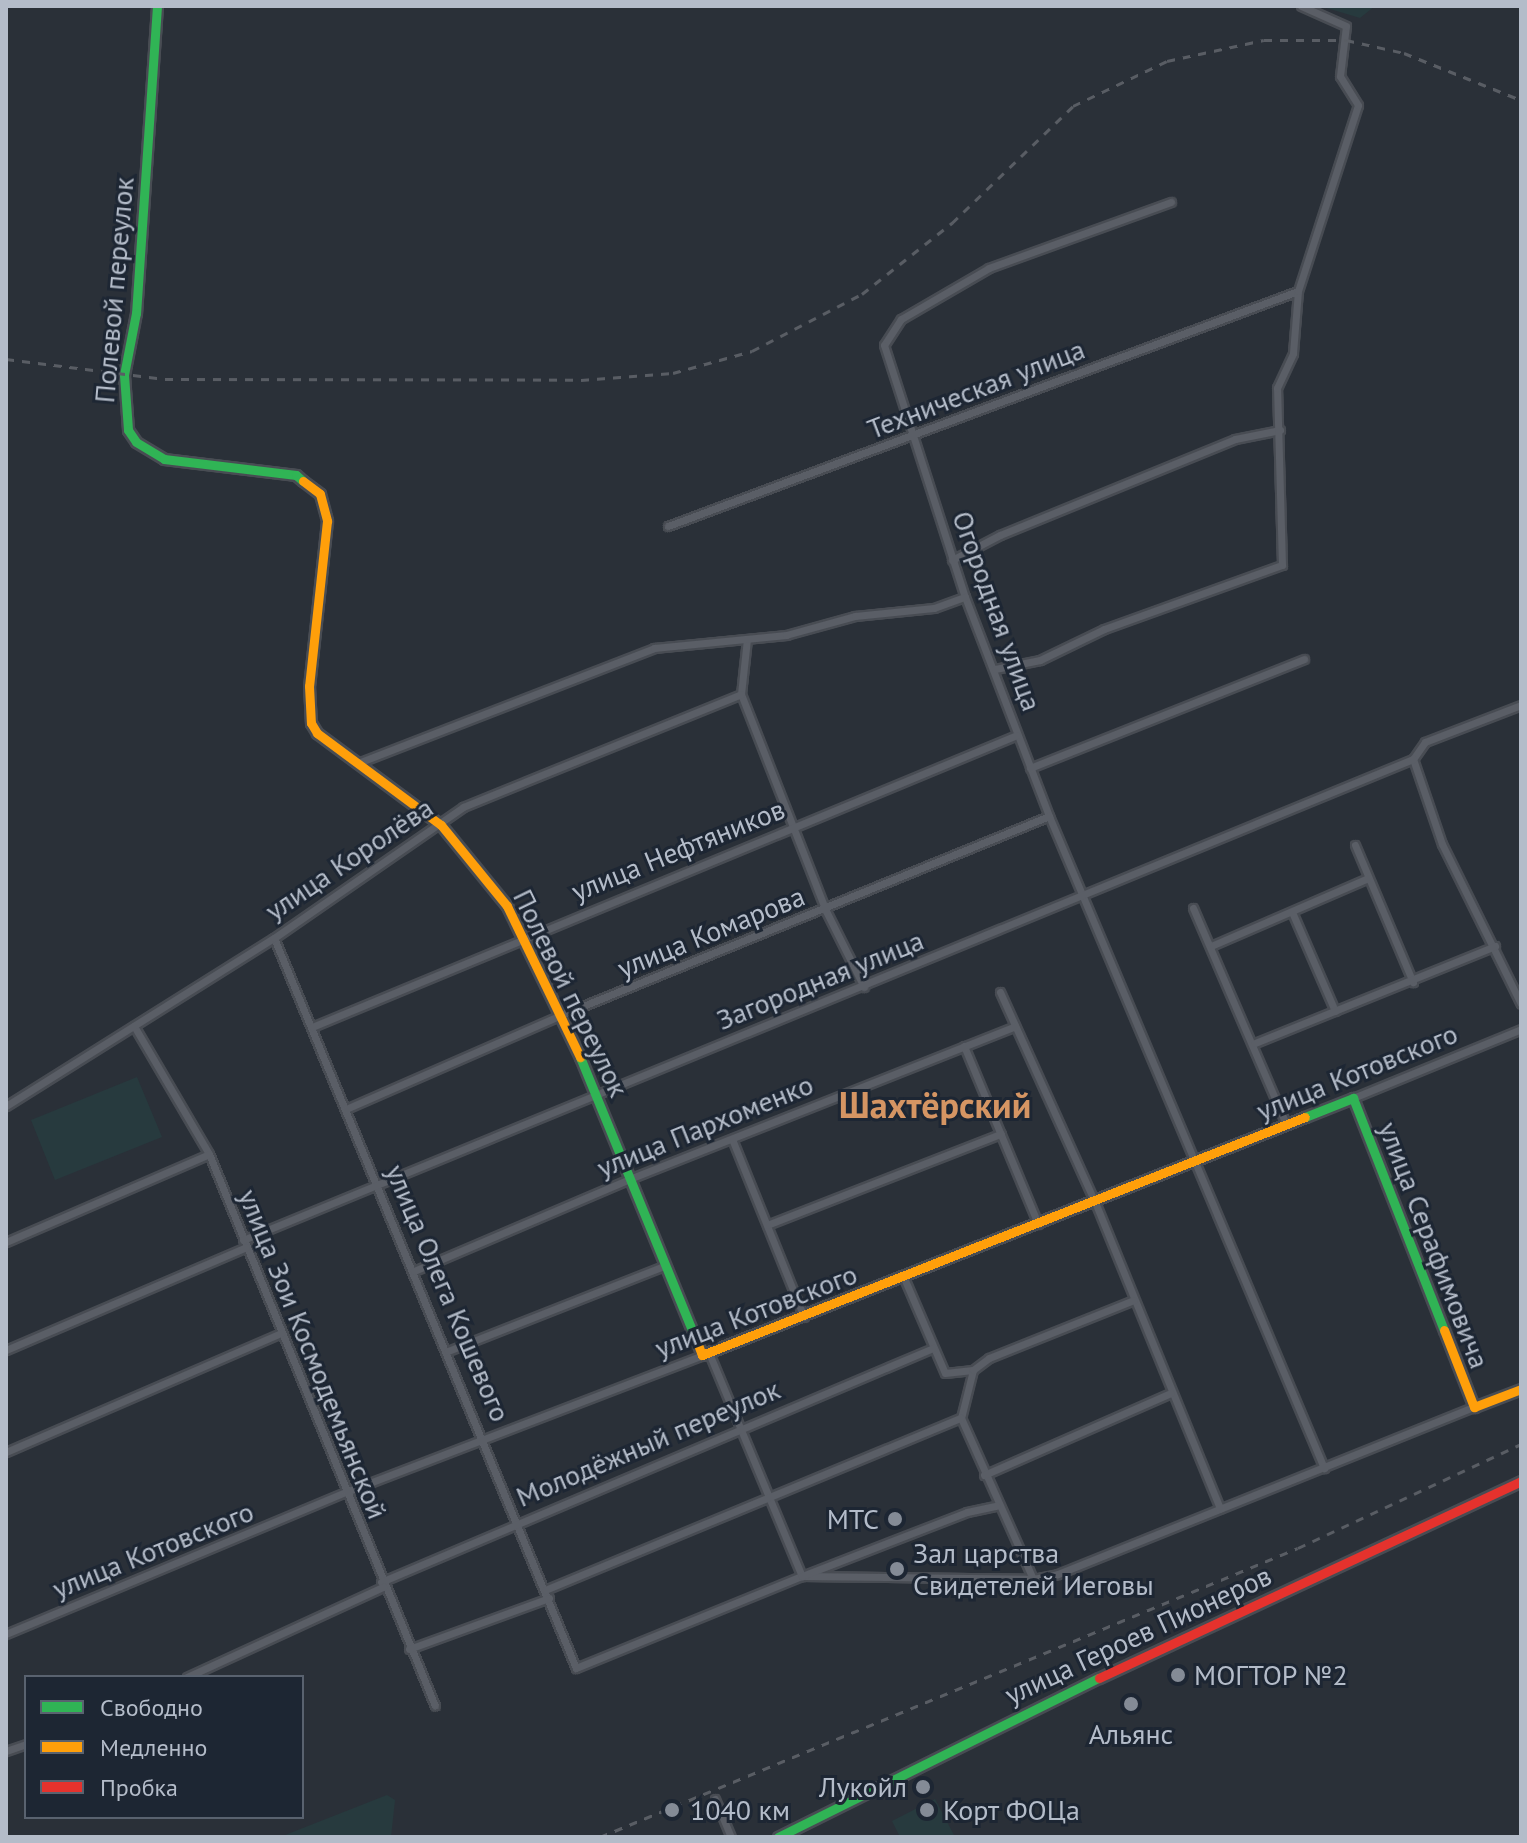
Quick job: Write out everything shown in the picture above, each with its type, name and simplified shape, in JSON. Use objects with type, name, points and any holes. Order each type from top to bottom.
[{"type":"street","name":"Полевой переулок","points":[[157,6],[136,313],[124,375],[126,424],[136,442],[164,459],[296,475],[320,494],[326,541],[309,709],[317,733],[441,825],[489,881],[525,936],[598,1094],[666,1265],[742,1427],[802,1576]]},
{"type":"street","points":[[995,669],[1040,660],[1104,629],[1282,565],[1277,388],[1293,353],[1298,291],[1358,105],[1340,76],[1346,26],[1301,6]]},
{"type":"street","name":"Огородная улица","points":[[1171,202],[989,268],[934,297],[885,337],[886,355],[915,436],[965,597],[1049,816],[1191,1162]]},
{"type":"street","name":"Техническая улица","points":[[668,526],[1298,291]]},
{"type":"street","points":[[952,560],[1000,535],[1235,439],[1280,430]]},
{"type":"street","points":[[358,763],[654,648],[747,639],[855,616],[934,608],[965,597]]},
{"type":"street","points":[[747,639],[741,694],[826,911],[864,987]]},
{"type":"street","points":[[1030,768],[1304,659]]},
{"type":"street","name":"улица Королёва","points":[[6,1106],[274,938],[473,803],[741,694]]},
{"type":"street","name":"Загородная улица","points":[[6,1350],[380,1185],[1413,759],[1425,742],[1521,705]]},
{"type":"street","name":"улица Нефтяников","points":[[312,1027],[525,936],[1017,735]]},
{"type":"street","points":[[1413,759],[1442,844],[1521,1004]]},
{"type":"street","name":"улица Комарова","points":[[346,1109],[561,1015],[826,911],[1049,816]]},
{"type":"street","points":[[1355,845],[1413,982]]},
{"type":"street","points":[[1211,946],[1368,878]]},
{"type":"street","points":[[1193,908],[1255,1043],[1286,1124]]},
{"type":"street","points":[[1292,912],[1335,1011]]},
{"type":"street","name":"улица Олега Кошевого","points":[[274,938],[485,1438],[576,1668],[802,1576]]},
{"type":"street","points":[[1255,1043],[1413,982],[1495,946]]},
{"type":"street","points":[[1000,992],[1095,1202],[1220,1508]]},
{"type":"street","name":"улица Зои Космодемьянской","points":[[134,1026],[209,1154],[382,1584],[435,1706]]},
{"type":"street","name":"улица Пархоменко","points":[[414,1271],[632,1178],[1015,1026]]},
{"type":"street","name":"улица Котовского","points":[[6,1634],[346,1492],[904,1278],[1521,1029]]},
{"type":"street","points":[[964,1046],[1038,1224]]},
{"type":"street","name":"улица Серафимовича","points":[[1353,1098],[1474,1407]]},
{"type":"street","points":[[767,1225],[1001,1134]]},
{"type":"street","points":[[732,1139],[804,1317]]},
{"type":"street","points":[[6,1242],[209,1154]]},
{"type":"street","points":[[1191,1162],[1324,1468]]},
{"type":"street","points":[[448,1351],[666,1265]]},
{"type":"street","points":[[904,1278],[945,1373],[973,1370],[989,1358],[1134,1300]]},
{"type":"street","points":[[6,1452],[281,1333]]},
{"type":"street","name":"Молодёжный переулок","points":[[191,1675],[516,1522],[933,1348]]},
{"type":"street","points":[[973,1370],[961,1418],[996,1506],[1033,1579]]},
{"type":"street","points":[[802,1576],[1033,1579],[1088,1564],[1220,1508],[1521,1389]]},
{"type":"street","points":[[984,1475],[1171,1393]]},
{"type":"street","points":[[409,1649],[547,1594],[961,1418]]},
{"type":"street","name":"улица Героев Пионеров","points":[[778,1837],[1038,1706],[1521,1481]]},
{"type":"street","points":[[802,1576],[967,1512],[996,1506]]},
{"type":"street","points":[[715,1799],[731,1837]]},
{"type":"green space","points":[[1320,6],[1375,6],[1360,18]]},
{"type":"green space","points":[[137,1077],[162,1137],[55,1180],[31,1120]]},
{"type":"green space","points":[[387,1795],[395,1800],[391,1837],[280,1837]]},
{"type":"green space","name":"Корт ФОЦа","points":[[935,1799],[955,1837],[900,1837],[892,1821]]},
{"type":"railway","points":[[6,359],[165,379],[581,380],[673,373],[752,351],[862,294],[952,223],[1073,106],[1167,61],[1264,40],[1346,40],[1404,53],[1521,100]]},
{"type":"railway","points":[[600,1837],[1298,1548],[1521,1444]]},
{"type":"traffic: fast","points":[[157,6],[136,313],[124,375],[128,430],[136,442],[164,459],[296,475],[303,481]]},
{"type":"traffic: fast","points":[[580,1057],[697,1342]]},
{"type":"traffic: fast","points":[[1305,1117],[1353,1098],[1444,1330]]},
{"type":"traffic: fast","points":[[778,1837],[1099,1678]]},
{"type":"traffic: slow","points":[[303,481],[320,494],[327,521],[309,686],[311,723],[317,733],[441,825],[507,906],[580,1057]]},
{"type":"traffic: slow","points":[[697,1342],[702,1355],[1305,1117]]},
{"type":"traffic: slow","points":[[1444,1330],[1474,1407],[1521,1389]]},
{"type":"traffic: jam","points":[[1099,1678],[1521,1481]]},
{"type":"place","name":"МТС","points":[[895,1519]]},
{"type":"place","name":"Зал царства Свидетелей Иеговы","points":[[897,1569]]},
{"type":"place","name":"МОГТОР №2","points":[[1178,1675]]},
{"type":"place","name":"Альянс","points":[[1131,1704]]},
{"type":"place","name":"Лукойл","points":[[923,1787]]},
{"type":"place","name":"1040 км","points":[[672,1810]]},
{"type":"place","name":"Корт ФОЦа","points":[[927,1810]]},
{"type":"district","name":"Шахтёрский","points":[[935,1105]]}]
